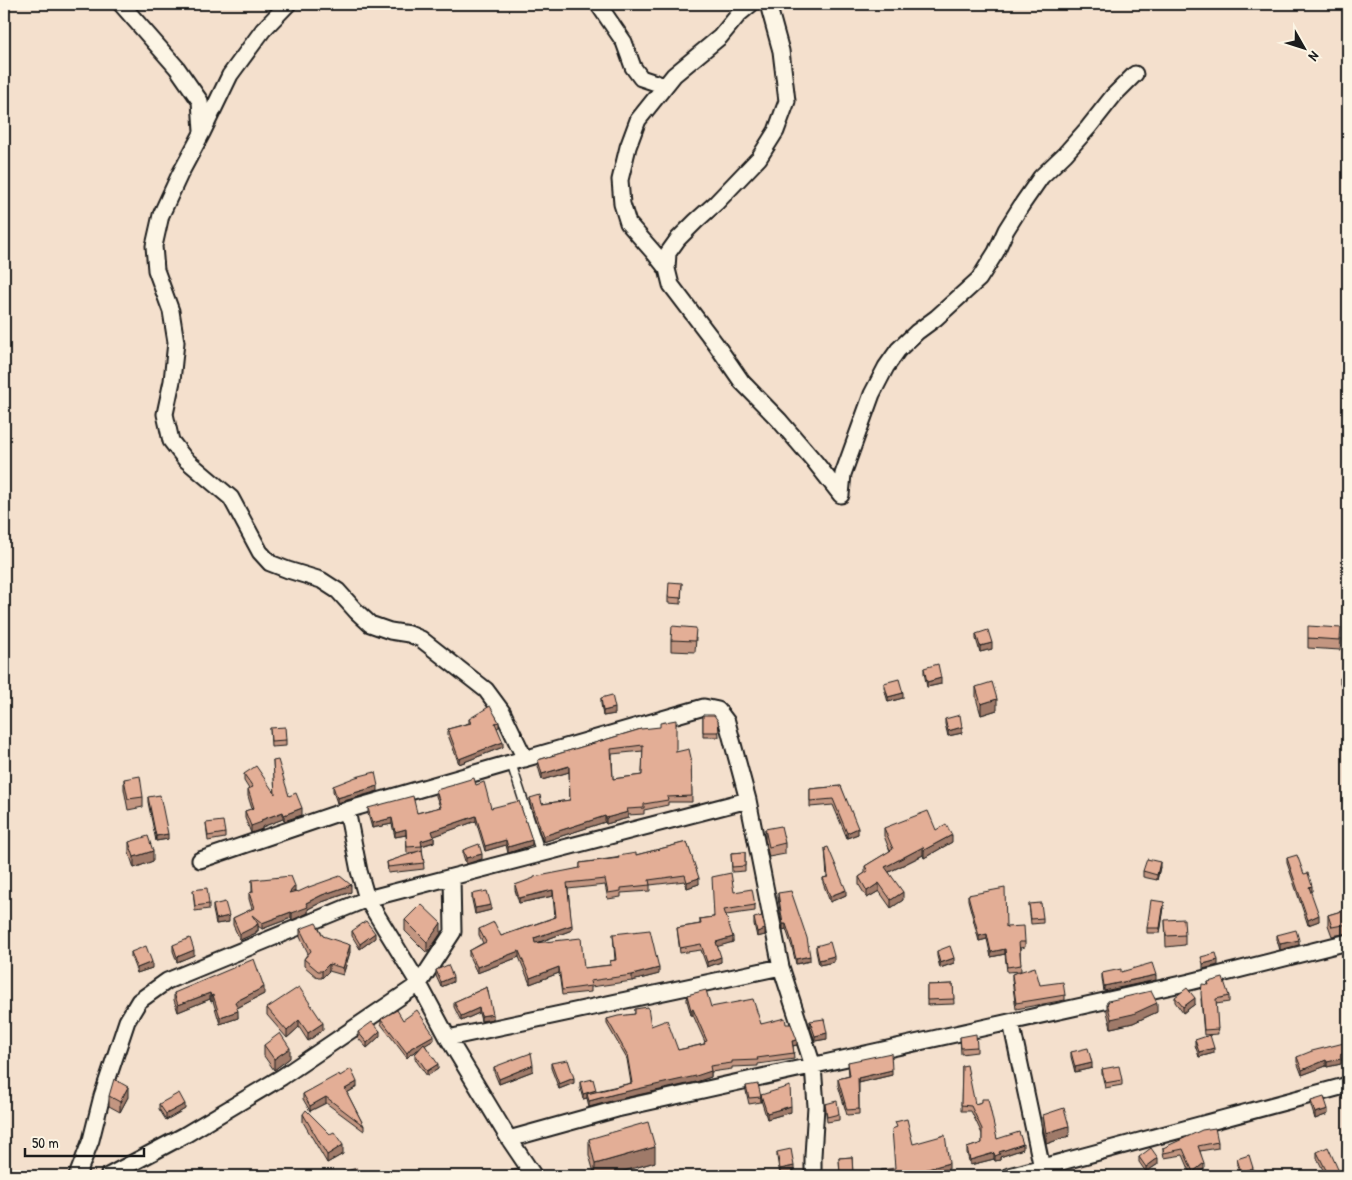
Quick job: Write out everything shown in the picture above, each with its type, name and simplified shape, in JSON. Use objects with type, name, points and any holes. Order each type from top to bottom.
[{"type":"street","points":[[121,4],[177,68],[200,102],[202,133]]},
{"type":"street","points":[[288,4],[263,30],[230,75],[161,215],[154,246],[156,270],[171,311],[176,342],[172,381],[164,414],[171,440],[185,459],[231,498],[260,552],[270,562],[288,570],[321,580],[338,591],[370,624],[390,631],[409,634],[420,639],[486,690],[503,713],[518,761]]},
{"type":"street","points":[[598,4],[624,42],[633,68],[641,78],[665,86]]},
{"type":"street","points":[[667,269],[628,223],[622,204],[620,180],[628,147],[638,120],[674,75],[720,37],[751,4]]},
{"type":"street","points":[[768,4],[781,51],[788,101],[776,131],[759,158],[678,239],[668,254],[667,269],[671,285],[742,382],[779,420],[841,496],[843,474],[872,394],[886,367],[898,350],[917,332],[979,280],[1022,203],[1041,177],[1088,128],[1114,95],[1135,74]]},
{"type":"street","points":[[200,860],[347,810],[704,707],[718,710],[727,722],[748,800],[781,967],[813,1066],[816,1106],[813,1156],[814,1176]]},
{"type":"street","points":[[77,1176],[91,1140],[102,1096],[127,1021],[139,1001],[167,981],[367,899],[748,800]]},
{"type":"street","points":[[347,810],[359,872],[367,899],[419,984],[448,1038],[509,1140],[534,1176]]},
{"type":"street","points":[[108,1176],[185,1134],[282,1077],[419,984],[454,932],[452,877]]},
{"type":"street","points":[[509,1140],[616,1109],[1190,982],[1348,942]]},
{"type":"street","points":[[448,1038],[781,967]]},
{"type":"street","points":[[1011,1022],[1042,1168]]},
{"type":"street","points":[[1009,1176],[1348,1085]]},
{"type":"lane","points":[[518,761],[542,854]]},
{"type":"building","points":[[669,582],[682,583],[681,598],[668,597]]},
{"type":"building","points":[[672,626],[696,628],[695,641],[671,640]]},
{"type":"building","points":[[1308,626],[1341,628],[1340,640],[1308,638]]},
{"type":"building","points":[[988,630],[992,643],[980,646],[976,634]]},
{"type":"building","points":[[938,664],[941,678],[927,682],[924,668]]},
{"type":"building","points":[[1348,672],[1348,690],[1340,678]]},
{"type":"building","points":[[899,679],[903,693],[888,697],[884,683]]},
{"type":"building","points":[[992,682],[997,699],[981,704],[976,687]]},
{"type":"building","points":[[612,695],[615,708],[603,711],[601,698]]},
{"type":"building","points":[[490,706],[499,722],[495,723],[503,742],[459,759],[448,729],[471,723],[469,719]]},
{"type":"building","points":[[703,715],[714,715],[718,721],[719,732],[703,732]]},
{"type":"building","points":[[960,715],[962,727],[948,731],[945,719]]},
{"type":"building","points":[[676,720],[676,752],[689,749],[692,796],[667,797],[668,800],[644,804],[644,808],[627,809],[628,812],[606,818],[605,816],[543,836],[530,798],[540,795],[542,804],[570,800],[569,766],[542,774],[538,760],[641,729],[660,727],[660,723]],"holes":[[[643,745],[642,775],[613,779],[611,749]]]},
{"type":"building","points":[[285,727],[286,740],[271,741],[270,728]]},
{"type":"building","points":[[278,760],[289,796],[296,793],[302,808],[284,815],[283,812],[251,826],[245,811],[254,808],[248,789],[253,787],[244,774],[256,766],[275,794],[273,761]]},
{"type":"building","points":[[375,772],[378,786],[337,798],[333,786]]},
{"type":"building","points":[[140,776],[143,797],[128,799],[124,779]]},
{"type":"building","points":[[474,778],[476,785],[484,782],[491,808],[519,801],[532,840],[508,847],[506,840],[485,846],[476,816],[432,831],[434,837],[421,841],[422,846],[407,847],[406,829],[395,832],[392,818],[372,823],[368,808],[413,796],[417,813],[441,807],[436,790]]},
{"type":"building","points":[[841,786],[858,828],[847,833],[833,799],[810,801],[810,789]]},
{"type":"building","points":[[160,795],[168,834],[156,836],[148,797]]},
{"type":"building","points":[[928,811],[936,830],[946,824],[952,835],[924,850],[923,847],[885,867],[903,892],[891,900],[879,883],[867,891],[859,877],[868,871],[865,866],[893,849],[884,828]]},
{"type":"building","points":[[223,821],[225,833],[208,836],[206,823]]},
{"type":"building","points":[[781,826],[785,843],[769,847],[765,829]]},
{"type":"building","points":[[148,836],[153,851],[134,857],[129,842]]},
{"type":"building","points":[[687,842],[699,878],[687,882],[685,875],[649,880],[650,885],[621,888],[621,891],[608,893],[605,879],[567,883],[572,925],[534,938],[535,943],[581,938],[584,968],[611,965],[610,961],[616,960],[613,934],[650,930],[659,968],[632,975],[590,981],[591,986],[562,990],[559,967],[530,978],[519,951],[477,967],[469,951],[486,942],[479,929],[494,922],[501,936],[556,917],[553,890],[519,898],[515,885],[534,877],[580,868],[580,863],[619,858],[618,856],[636,853],[636,855]]},
{"type":"building","points":[[479,844],[482,854],[466,858],[463,850]]},
{"type":"building","points":[[828,847],[846,890],[830,896],[823,878],[828,877],[825,848]]},
{"type":"building","points":[[422,850],[424,863],[388,867],[387,862]]},
{"type":"building","points":[[745,852],[745,866],[732,867],[731,853]]},
{"type":"building","points":[[1297,855],[1304,874],[1308,873],[1312,886],[1309,887],[1319,915],[1308,920],[1287,858]]},
{"type":"building","points":[[1147,859],[1160,862],[1157,875],[1143,871]]},
{"type":"building","points":[[731,873],[734,892],[752,889],[755,905],[724,910],[733,937],[716,942],[721,957],[707,962],[701,944],[680,948],[677,928],[701,924],[700,919],[714,917],[712,877]]},
{"type":"building","points":[[291,876],[295,886],[289,893],[298,892],[340,876],[351,885],[306,903],[308,907],[262,923],[252,915],[258,924],[240,934],[233,918],[254,908],[249,893],[253,892],[252,880]]},
{"type":"building","points":[[207,888],[209,904],[195,906],[193,890]]},
{"type":"building","points":[[1005,888],[1006,927],[1024,926],[1025,942],[1019,942],[1021,965],[1007,967],[1005,949],[991,952],[987,934],[979,936],[968,895]]},
{"type":"building","points":[[487,891],[491,905],[475,908],[472,894]]},
{"type":"building","points":[[791,891],[807,938],[810,956],[796,959],[786,924],[783,924],[778,893]]},
{"type":"building","points":[[1151,900],[1164,902],[1160,928],[1147,928]]},
{"type":"building","points":[[225,902],[229,916],[216,919],[213,905]]},
{"type":"building","points":[[1041,903],[1043,918],[1031,919],[1029,904]]},
{"type":"building","points":[[421,904],[441,923],[427,942],[405,920]]},
{"type":"building","points":[[1348,909],[1348,924],[1332,927],[1328,915]]},
{"type":"building","points":[[762,916],[765,929],[757,932],[754,918]]},
{"type":"building","points":[[1184,919],[1185,935],[1166,936],[1165,920]]},
{"type":"building","points":[[366,921],[375,933],[360,944],[352,931]]},
{"type":"building","points":[[316,923],[323,936],[350,945],[343,968],[329,964],[322,971],[318,971],[304,959],[311,951],[300,929]]},
{"type":"building","points":[[1296,930],[1299,940],[1280,944],[1277,935]]},
{"type":"building","points":[[190,938],[194,950],[177,957],[173,945]]},
{"type":"building","points":[[830,942],[834,956],[819,960],[816,946]]},
{"type":"building","points":[[146,946],[152,962],[137,968],[131,952]]},
{"type":"building","points":[[950,946],[954,958],[940,963],[937,951]]},
{"type":"building","points":[[1216,953],[1218,960],[1203,964],[1201,957]]},
{"type":"building","points":[[254,959],[264,987],[235,1002],[238,1011],[220,1017],[213,995],[211,996],[210,993],[178,1005],[174,993]]},
{"type":"building","points":[[1152,963],[1156,975],[1104,986],[1102,973],[1121,969],[1121,972]]},
{"type":"building","points":[[448,965],[453,977],[441,982],[436,970]]},
{"type":"building","points":[[1035,967],[1040,985],[1063,982],[1065,995],[1016,1003],[1012,974]]},
{"type":"building","points":[[1223,978],[1229,996],[1216,999],[1218,1029],[1204,1030],[1202,984],[1209,985],[1208,982]]},
{"type":"building","points":[[953,984],[954,999],[927,1000],[927,985]]},
{"type":"building","points":[[299,987],[323,1023],[308,1033],[299,1020],[287,1031],[267,1008]]},
{"type":"building","points":[[487,987],[493,1014],[481,1016],[479,1008],[461,1016],[454,1002]]},
{"type":"building","points":[[1187,988],[1195,998],[1183,1007],[1175,997]]},
{"type":"building","points":[[706,990],[711,1007],[753,999],[761,1024],[785,1018],[786,1024],[791,1024],[797,1040],[792,1041],[794,1053],[757,1058],[758,1060],[732,1061],[732,1063],[710,1066],[711,1071],[696,1076],[589,1101],[587,1094],[632,1083],[627,1054],[607,1019],[635,1014],[635,1009],[648,1007],[651,1026],[667,1020],[678,1050],[705,1044],[704,1042],[707,1041],[693,1009],[691,1010],[687,995]]},
{"type":"building","points":[[1151,991],[1157,1003],[1133,1014],[1111,1019],[1108,1001]]},
{"type":"building","points":[[397,1010],[403,1020],[417,1010],[434,1035],[411,1048],[407,1053],[381,1019]]},
{"type":"building","points":[[824,1019],[827,1033],[815,1036],[810,1021]]},
{"type":"building","points":[[372,1022],[380,1031],[367,1043],[358,1032]]},
{"type":"building","points":[[280,1033],[290,1048],[274,1059],[264,1045]]},
{"type":"building","points":[[976,1034],[977,1047],[961,1048],[960,1037]]},
{"type":"building","points":[[1210,1035],[1214,1048],[1199,1052],[1195,1040]]},
{"type":"building","points":[[1348,1042],[1348,1051],[1340,1055],[1341,1059],[1327,1062],[1326,1060],[1302,1070],[1297,1057],[1312,1051]]},
{"type":"building","points":[[424,1044],[438,1064],[427,1071],[415,1054]]},
{"type":"building","points":[[1088,1048],[1092,1063],[1075,1067],[1071,1052]]},
{"type":"building","points":[[531,1053],[533,1065],[499,1079],[494,1067]]},
{"type":"building","points":[[891,1053],[892,1070],[858,1078],[859,1109],[847,1110],[838,1079],[850,1076],[848,1062]]},
{"type":"building","points":[[568,1060],[574,1078],[559,1084],[551,1063]]},
{"type":"building","points":[[967,1065],[975,1104],[982,1102],[982,1099],[988,1099],[997,1139],[1019,1132],[1023,1144],[999,1152],[1000,1154],[995,1156],[994,1153],[970,1160],[967,1148],[982,1143],[982,1129],[971,1106],[961,1105],[962,1066]]},
{"type":"building","points":[[1119,1066],[1122,1080],[1105,1083],[1102,1069]]},
{"type":"building","points":[[351,1069],[357,1082],[345,1089],[364,1126],[326,1097],[310,1106],[303,1094]]},
{"type":"building","points":[[114,1079],[128,1087],[120,1102],[109,1096]]},
{"type":"building","points":[[593,1079],[596,1090],[583,1094],[580,1082]]},
{"type":"building","points":[[758,1084],[761,1097],[749,1098],[746,1086]]},
{"type":"building","points":[[790,1086],[791,1106],[767,1113],[761,1095]]},
{"type":"building","points":[[179,1093],[185,1104],[166,1114],[159,1104]]},
{"type":"building","points":[[1324,1097],[1328,1109],[1315,1113],[1311,1101]]},
{"type":"building","points":[[837,1101],[839,1114],[827,1117],[825,1104]]},
{"type":"building","points":[[1064,1108],[1069,1126],[1046,1133],[1043,1115]]},
{"type":"building","points":[[306,1110],[330,1134],[334,1132],[343,1145],[327,1155],[303,1114]]},
{"type":"building","points":[[907,1119],[913,1144],[945,1135],[949,1163],[924,1170],[926,1174],[917,1176],[882,1176],[881,1170],[895,1168],[892,1129],[897,1127],[895,1122]]},
{"type":"building","points":[[648,1122],[655,1147],[595,1164],[589,1139]]},
{"type":"building","points":[[1215,1128],[1218,1142],[1198,1146],[1204,1163],[1193,1172],[1183,1149],[1164,1153],[1163,1148],[1202,1130]]},
{"type":"building","points":[[1328,1147],[1341,1176],[1329,1176],[1317,1152]]},
{"type":"building","points":[[1151,1148],[1158,1158],[1146,1167],[1139,1157]]},
{"type":"building","points":[[791,1149],[794,1166],[780,1169],[777,1152]]},
{"type":"building","points":[[1249,1155],[1253,1168],[1241,1172],[1237,1159]]},
{"type":"building","points":[[852,1157],[853,1174],[840,1174],[839,1158]]},
{"type":"building","points":[[357,1168],[360,1176],[340,1176],[340,1173]]},
{"type":"building","points":[[518,1169],[520,1176],[492,1176]]},
{"type":"building","points":[[1100,1172],[1101,1176],[1085,1176]]}]
